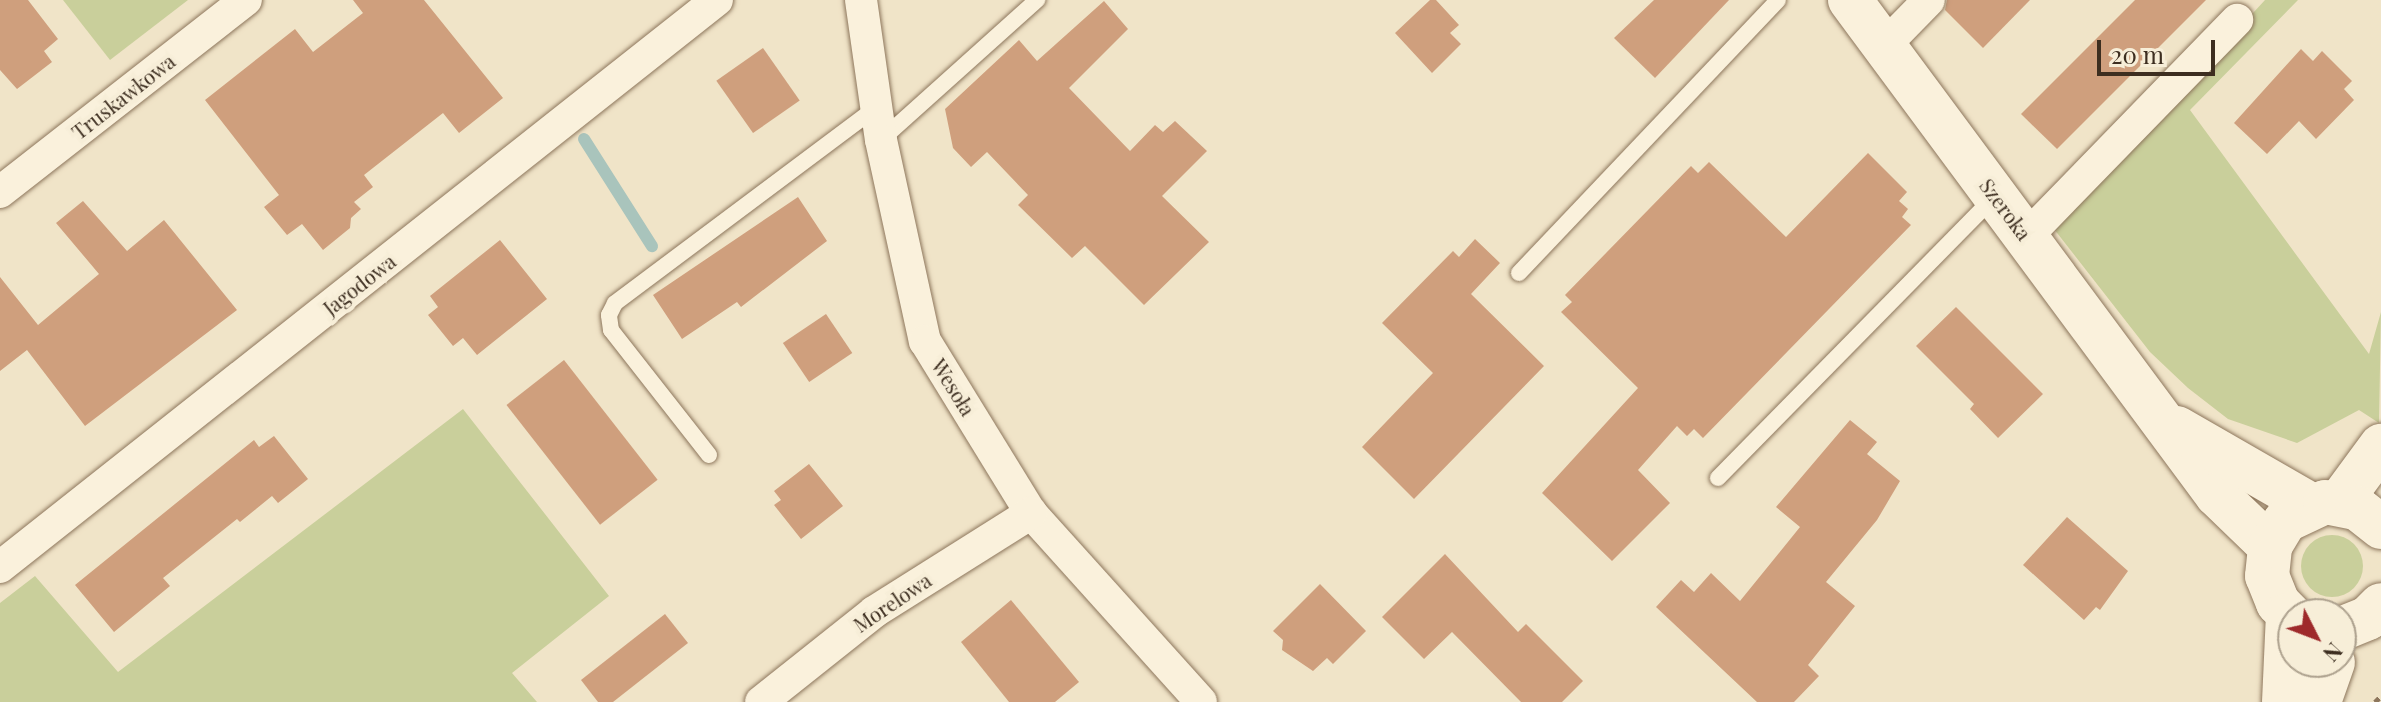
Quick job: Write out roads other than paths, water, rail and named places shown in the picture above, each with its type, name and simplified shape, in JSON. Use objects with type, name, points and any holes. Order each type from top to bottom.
[{"type":"street","name":"Truskawkowa","points":[[0,192],[246,0]]},
{"type":"street","name":"Jagodowa","points":[[0,567],[717,0]]},
{"type":"street","name":"Wesoła","points":[[861,0],[881,140],[925,341],[1031,513],[1201,702]]},
{"type":"street","name":"Szeroka","points":[[1850,0],[2217,495],[2270,546]]},
{"type":"street","points":[[1884,46],[1929,0]]},
{"type":"street","points":[[2026,237],[2237,20]]},
{"type":"street","name":"Szeroka","points":[[2161,418],[2325,504],[2357,508],[2381,527]]},
{"type":"street","points":[[2277,598],[2271,591],[2270,546],[2285,521],[2325,504],[2381,446]]},
{"type":"street","name":"Morelowa","points":[[761,702],[874,612],[1031,513]]},
{"type":"street","points":[[2284,702],[2286,678]]},
{"type":"street","points":[[2319,702],[2330,678]]},
{"type":"lane","points":[[881,140],[1037,0]]},
{"type":"lane","points":[[1519,273],[1778,0]]},
{"type":"lane","points":[[709,455],[611,330],[609,315],[615,303],[876,108]]},
{"type":"lane","points":[[1718,478],[1996,196]]},
{"type":"waterway","points":[[584,139],[652,246]]}]
